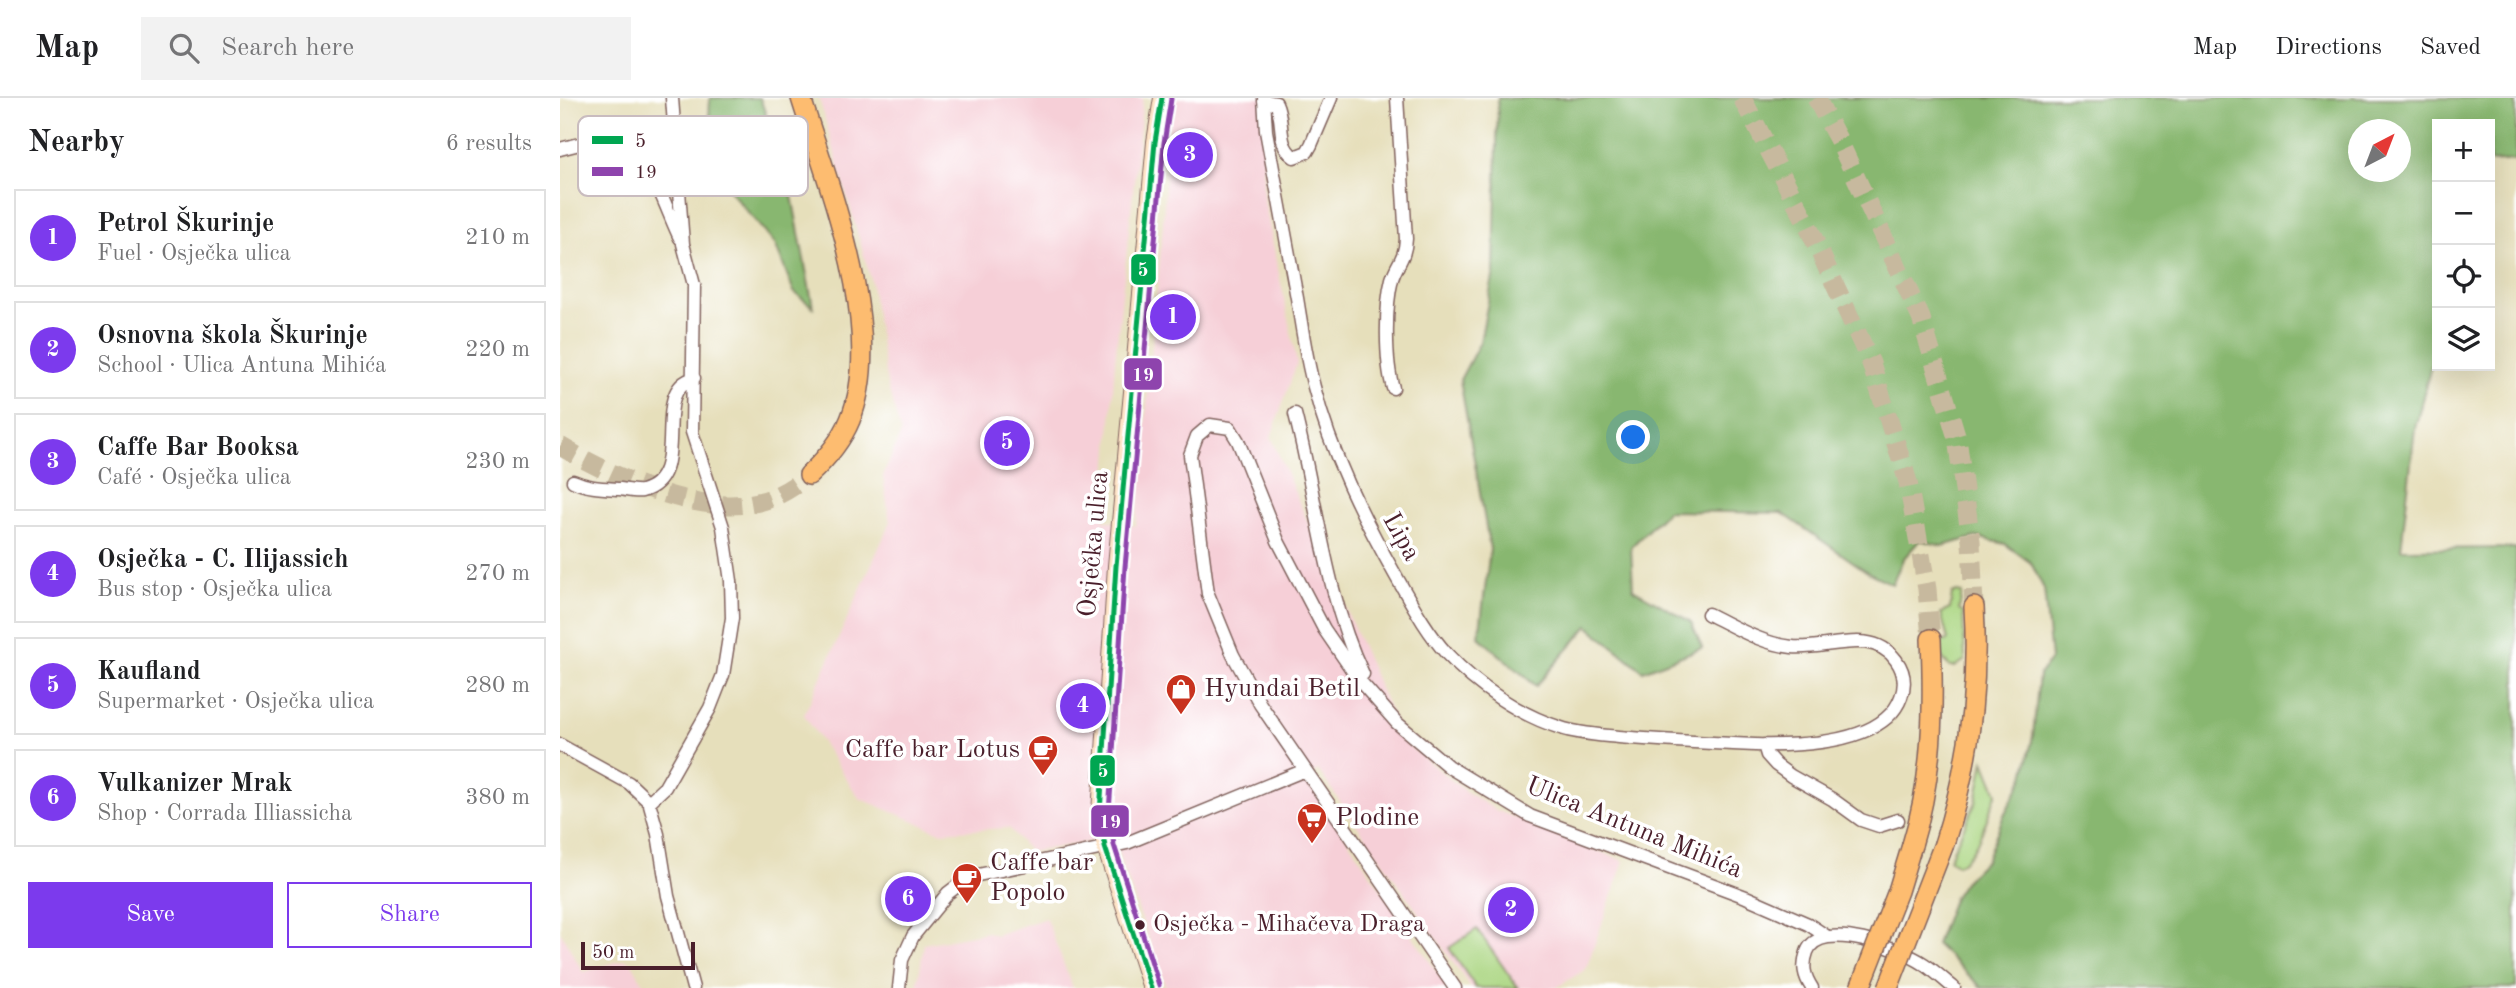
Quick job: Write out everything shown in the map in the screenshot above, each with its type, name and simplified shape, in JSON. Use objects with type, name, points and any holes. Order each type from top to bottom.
[{"type":"main road","points":[[801,98],[806,116]]},
{"type":"main road","name":"Osječka ulica","points":[[1151,988],[1105,847],[1100,813],[1115,580],[1155,142],[1162,98]]},
{"type":"main road","points":[[808,121],[846,248],[862,343],[860,381],[851,419],[832,451],[809,475]]},
{"type":"main road","points":[[1888,988],[1944,844],[1961,785],[1973,714],[1976,656],[1974,607]]},
{"type":"main road","points":[[1860,988],[1898,891],[1921,807],[1934,711],[1931,639]]},
{"type":"street","points":[[672,98],[672,116]]},
{"type":"street","name":"Lipa","points":[[1331,98],[1307,152],[1294,157],[1283,145],[1279,110],[1276,103],[1264,99],[1266,131],[1314,389],[1339,460],[1366,522],[1430,633],[1462,668],[1506,702],[1563,729],[1665,741],[1764,745],[1821,743],[1849,736],[1879,723],[1900,701],[1904,686],[1899,663],[1889,651],[1865,641],[1816,648],[1790,647],[1766,642],[1708,614]]},
{"type":"street","points":[[1393,388],[1388,368],[1389,315],[1392,281],[1405,255],[1406,239],[1396,98]]},
{"type":"street","points":[[560,149],[578,145]]},
{"type":"street","points":[[649,802],[665,787],[710,708],[723,675],[732,618],[731,581],[723,527],[692,432],[694,285],[683,244],[661,196]]},
{"type":"street","points":[[680,196],[683,244]]},
{"type":"street","points":[[573,481],[583,486],[641,491],[655,484],[666,470],[672,404],[676,391],[685,381],[694,378]]},
{"type":"street","points":[[1295,414],[1340,610],[1352,653],[1363,673],[1359,680]]},
{"type":"street","name":"Ulica Antuna Mihića","points":[[1455,988],[1259,704],[1233,655],[1208,594],[1190,455],[1197,436],[1210,425],[1230,428],[1238,441],[1267,515],[1302,591],[1359,680],[1397,723],[1449,767],[1530,816],[1746,897],[1808,924],[1826,936]]},
{"type":"street","points":[[560,745],[629,783],[649,802],[658,834],[668,896],[693,988]]},
{"type":"street","points":[[1764,745],[1776,765],[1861,820],[1879,826],[1898,820]]},
{"type":"street","points":[[899,988],[902,960],[913,936],[957,885],[969,877],[1127,843],[1305,770]]},
{"type":"street","points":[[1812,988],[1805,975],[1805,957],[1809,948],[1818,939],[1826,936],[1853,938],[1916,960],[1954,988]]},
{"type":"shaded area","points":[[819,98],[1143,98],[1115,362],[1104,520],[1136,526],[1163,224],[1170,98],[1265,98],[1263,194],[1297,363],[1271,437],[1403,741],[1465,791],[1496,810],[1624,861],[1583,971],[1556,988],[1471,988],[1318,770],[1306,779],[1448,988],[1166,988],[1113,838],[1030,852],[1009,828],[940,832],[859,798],[804,715],[890,523],[883,476],[901,433],[887,384],[870,277]]},
{"type":"shaded area","points":[[1046,918],[1073,988],[917,988],[924,944],[988,932],[995,935]]},
{"type":"shaded area","points":[[560,931],[583,972],[624,960],[631,962],[646,988],[560,988]]},
{"type":"green space","points":[[710,98],[760,98],[766,116],[709,116]]},
{"type":"green space","points":[[1498,98],[2516,98],[2516,160],[2495,162],[2495,119],[2432,119],[2432,362],[2415,428],[2401,549],[2516,548],[2516,988],[1982,988],[1936,944],[1954,897],[1964,882],[1986,860],[2004,815],[2024,777],[2033,736],[2039,675],[2051,659],[2044,589],[2031,563],[2005,544],[1976,537],[1942,546],[1920,540],[1903,559],[1892,584],[1869,573],[1782,513],[1667,511],[1631,547],[1633,589],[1691,622],[1702,648],[1643,671],[1588,626],[1536,686],[1479,637],[1490,549],[1460,380],[1480,342],[1494,272]]},
{"type":"green space","points":[[734,196],[792,196],[813,307],[794,292],[775,244]]},
{"type":"green space","points":[[1962,593],[1959,610],[1963,613],[1965,660],[1955,667],[1950,667],[1942,658],[1940,642],[1948,640],[1941,613],[1950,609],[1952,594]]},
{"type":"green space","points":[[1984,761],[1997,793],[1977,844],[1965,860],[1957,865],[1949,859],[1976,802]]},
{"type":"green space","points":[[1477,929],[1518,988],[1476,988],[1449,948]]},
{"type":"tunnel","points":[[1742,98],[1806,222],[1871,363],[1908,482],[1927,589],[1931,639]]},
{"type":"tunnel","points":[[1816,98],[1839,141],[1921,318],[1957,438],[1971,541],[1974,607]]},
{"type":"tunnel","points":[[560,446],[631,482],[658,492],[712,504],[738,505],[762,501],[787,490],[809,475]]},
{"type":"transit line","name":"5","points":[[1151,988],[1105,847],[1100,813],[1116,566],[1155,142],[1162,98]]},
{"type":"transit line","name":"19","points":[[1159,985],[1114,845],[1109,813],[1125,567],[1164,143],[1171,99]]},
{"type":"place","name":"Caffe Bar Booksa","points":[[1190,155]]},
{"type":"place","name":"Petrol Škurinje","points":[[1173,317]]},
{"type":"place","name":"Kaufland","points":[[1007,443]]},
{"type":"place","name":"Osječka - C. Ilijassich","points":[[1083,706]]},
{"type":"place","name":"Hyundai Betil","points":[[1181,716]]},
{"type":"place","name":"Caffe bar Lotus","points":[[1043,777]]},
{"type":"place","name":"Plodine","points":[[1312,845]]},
{"type":"place","name":"Vulkanizer Mrak","points":[[908,899]]},
{"type":"place","name":"Caffe bar Popolo","points":[[967,905]]},
{"type":"place","name":"Osnovna škola Škurinje","points":[[1511,910]]},
{"type":"place","name":"Osječka - Mihačeva Draga","points":[[1140,925]]}]
